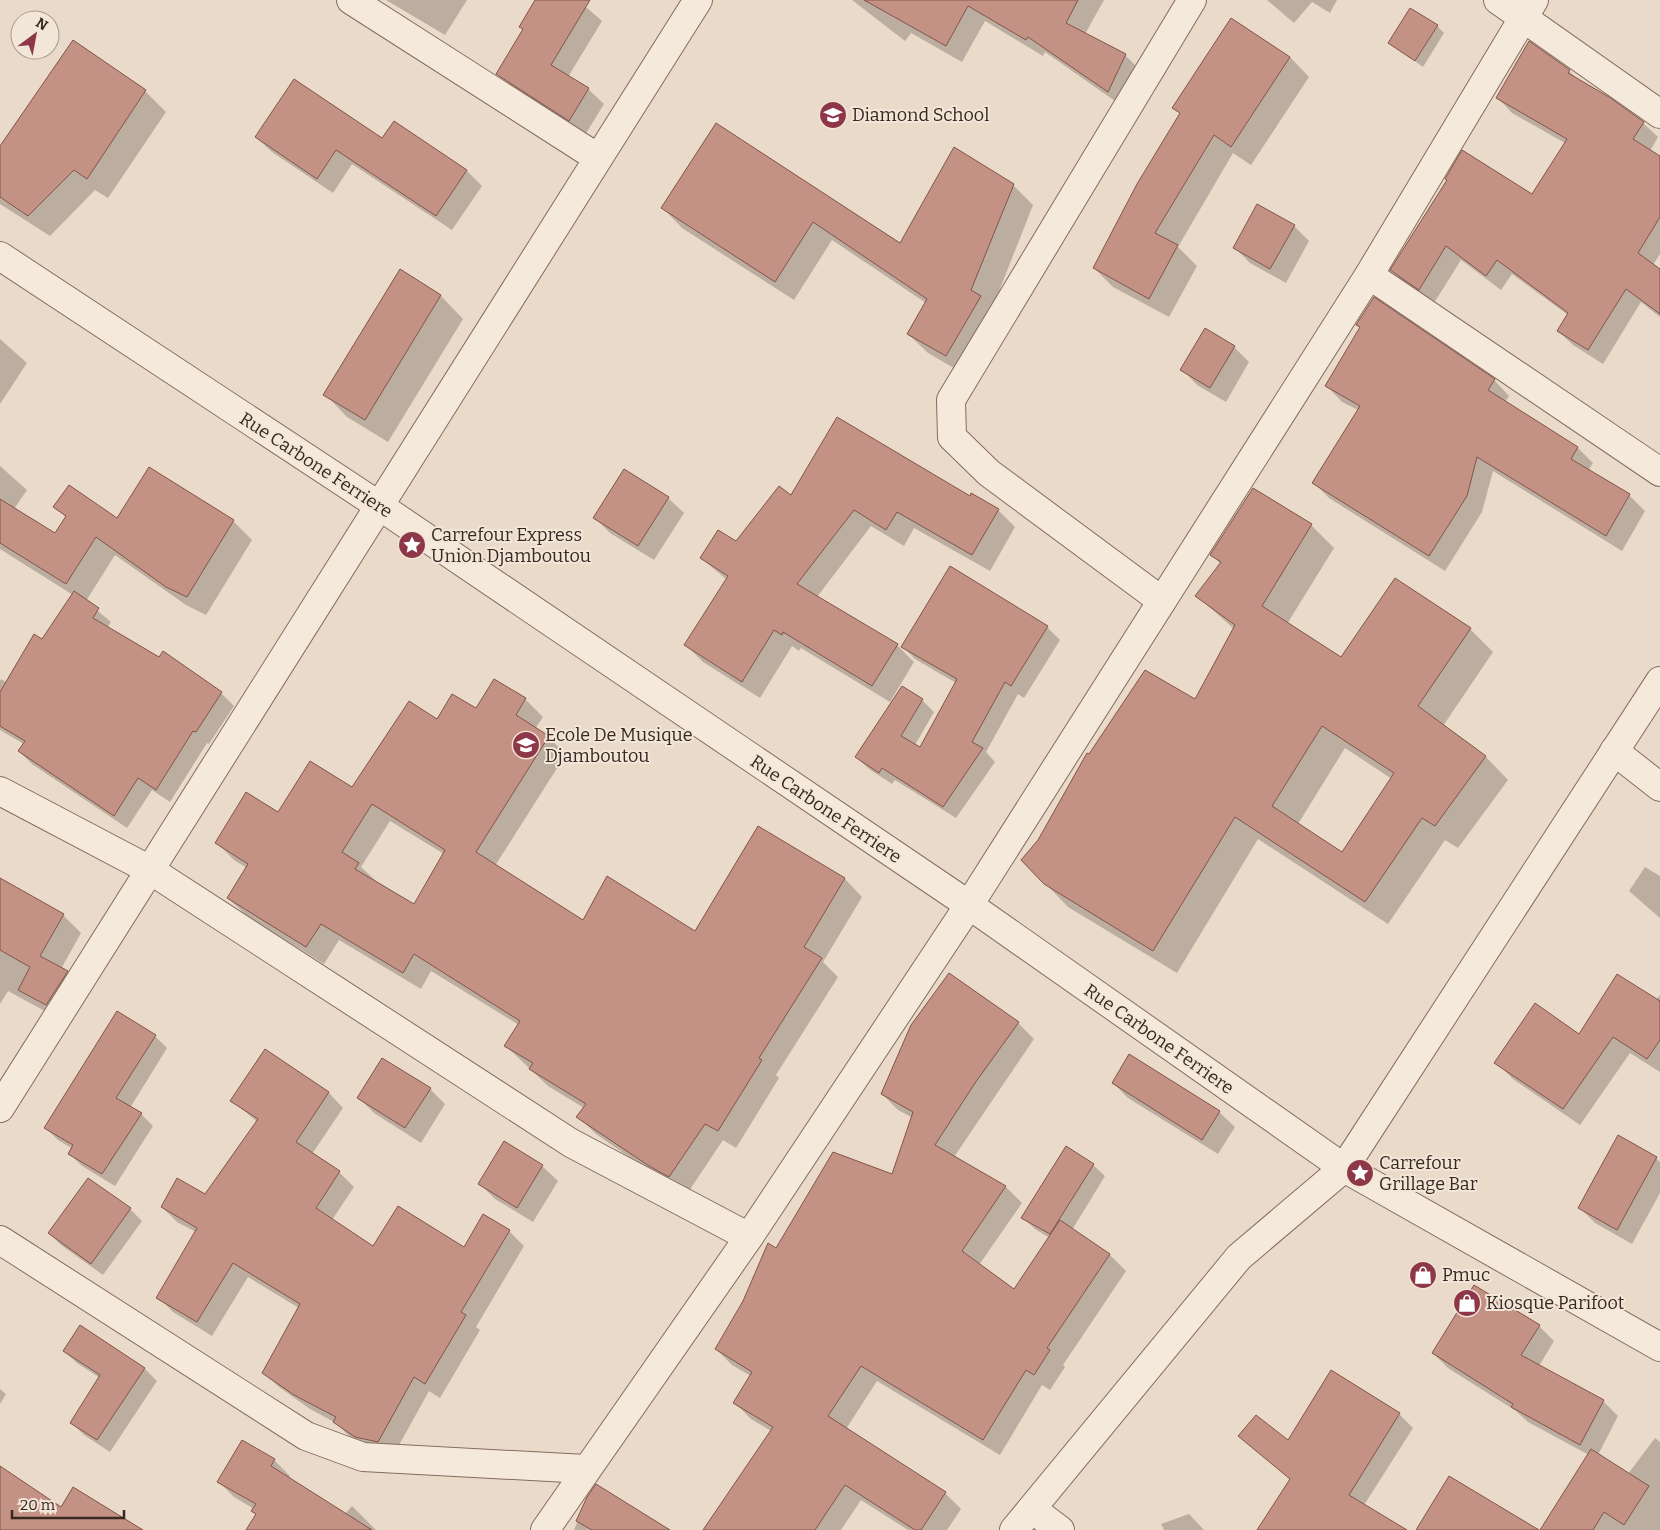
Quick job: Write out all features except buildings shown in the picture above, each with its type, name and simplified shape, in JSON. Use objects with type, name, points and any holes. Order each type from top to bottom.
[{"type":"street","points":[[351,0],[598,158]]},
{"type":"street","points":[[0,1108],[378,505],[698,0]]},
{"type":"street","points":[[1162,601],[989,473],[952,437],[951,400],[1192,0]]},
{"type":"street","points":[[1498,0],[1528,9],[1660,114]]},
{"type":"street","points":[[545,1530],[749,1237],[969,905],[1369,275],[1528,9]]},
{"type":"street","name":"Rue Carbone Ferriere","points":[[0,256],[378,505],[969,905],[1344,1168],[1660,1347]]},
{"type":"street","points":[[1369,275],[1660,472]]},
{"type":"street","points":[[1014,1530],[1239,1257],[1344,1168],[1660,681]]},
{"type":"street","points":[[1614,751],[1660,787]]},
{"type":"street","points":[[0,791],[150,870],[571,1143],[749,1237]]},
{"type":"street","points":[[0,1240],[306,1436],[363,1457],[586,1469]]},
{"type":"street","points":[[1032,1509],[1060,1530]]},
{"type":"place","name":"Diamond School","points":[[833,115]]},
{"type":"place","name":"Carrefour Express Union Djamboutou","points":[[412,545]]},
{"type":"place","name":"Ecole De Musique Djamboutou","points":[[526,745]]},
{"type":"place","name":"Carrefour Grillage Bar","points":[[1360,1173]]},
{"type":"place","name":"Pmuc","points":[[1423,1275]]},
{"type":"place","name":"Kiosque Parifoot","points":[[1467,1303]]}]
